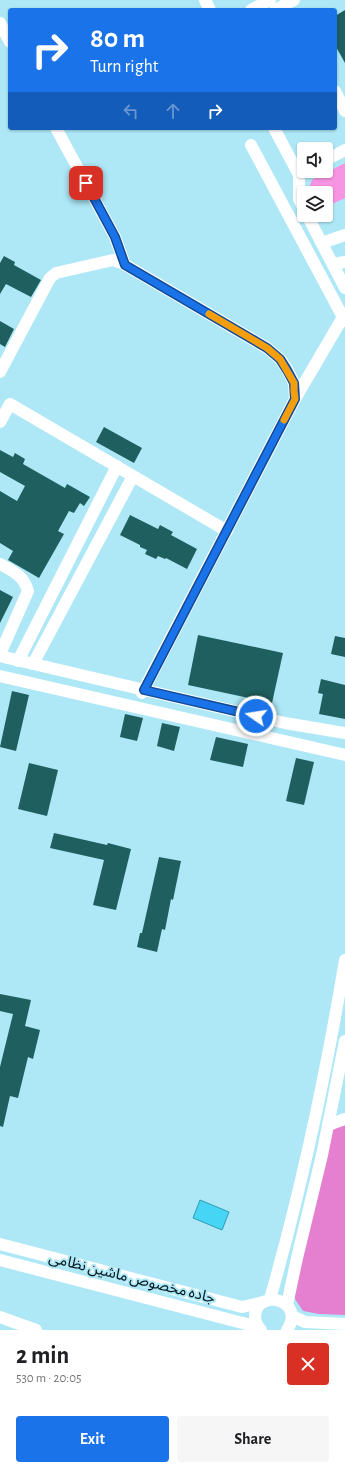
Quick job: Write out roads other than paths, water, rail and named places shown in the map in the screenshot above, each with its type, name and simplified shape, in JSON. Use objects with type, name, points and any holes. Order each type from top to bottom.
[{"type":"street","points":[[255,8],[270,0]]},
{"type":"street","points":[[281,8],[293,4]]},
{"type":"street","points":[[0,23],[8,38]]},
{"type":"street","points":[[337,95],[345,111]]},
{"type":"street","points":[[57,130],[115,237],[125,265]]},
{"type":"street","points":[[275,130],[297,165]]},
{"type":"street","points":[[143,692],[295,399],[344,319],[251,145]]},
{"type":"street","points":[[333,156],[345,150]]},
{"type":"street","points":[[311,222],[345,288]]},
{"type":"street","points":[[322,243],[345,235]]},
{"type":"street","points":[[0,372],[50,278],[56,273],[113,260],[125,265],[267,348],[280,359],[294,383],[295,399]]},
{"type":"street","points":[[333,264],[345,262]]},
{"type":"street","points":[[0,422],[10,404],[227,531]]},
{"type":"street","points":[[18,661],[117,466]]},
{"type":"street","points":[[32,664],[133,476]]},
{"type":"street","points":[[0,564],[20,576],[26,584],[28,591],[0,655],[18,661],[143,692],[285,723],[345,732]]},
{"type":"street","points":[[0,676],[345,755]]},
{"type":"street","points":[[259,1329],[255,1320],[256,1313],[258,1307],[267,1300],[285,1249],[318,1110],[345,960]]},
{"type":"street","points":[[287,1330],[291,1324],[290,1310],[297,1258],[328,1125],[345,1041]]},
{"type":"street","points":[[328,1125],[345,1119]]},
{"type":"street","name":"جاده مخصوص ماشین نظامی","points":[[0,1244],[242,1307],[267,1300]]},
{"type":"street","points":[[0,1260],[259,1329]]},
{"type":"street","points":[[267,1300],[282,1301],[290,1310],[305,1322],[345,1324]]},
{"type":"street","points":[[0,1316],[36,1330]]},
{"type":"water","points":[[200,1200],[229,1212],[222,1230],[193,1218]]}]
